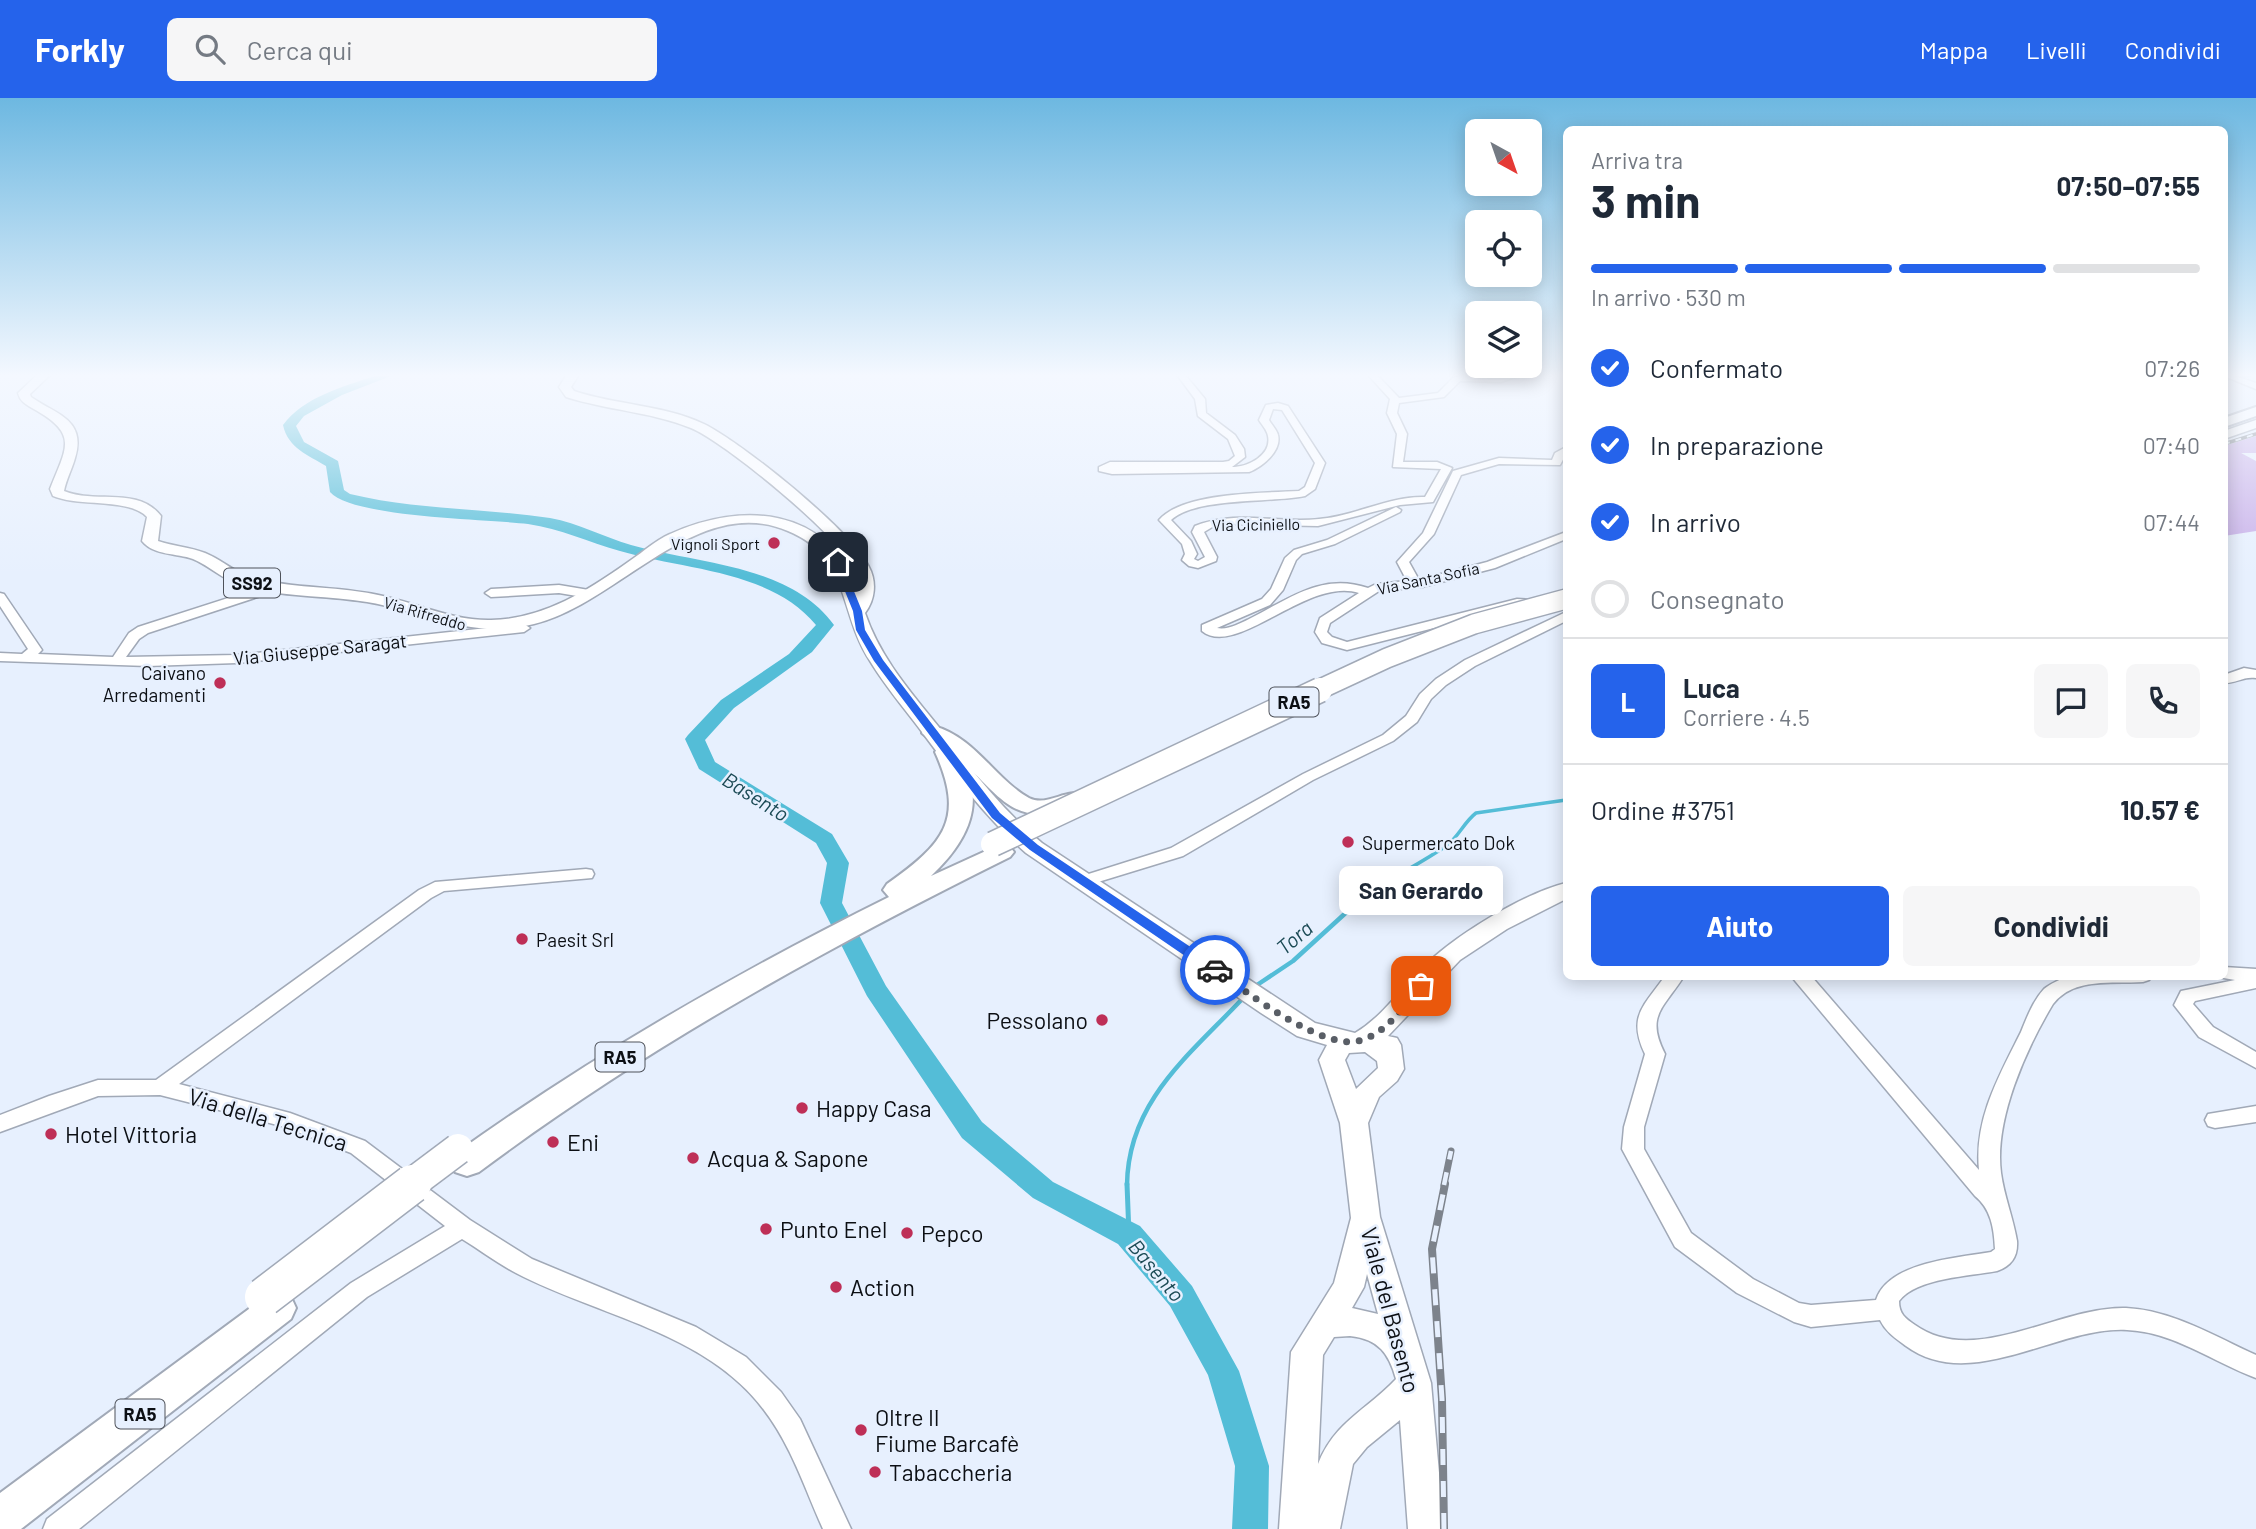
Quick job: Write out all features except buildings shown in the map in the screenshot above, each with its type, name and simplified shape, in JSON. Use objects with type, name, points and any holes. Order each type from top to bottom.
[{"type":"highway","name":"RA5","points":[[0,1519],[271,1303],[463,1156],[776,958],[1216,738],[1441,636],[1514,611],[1563,609]]},
{"type":"highway","name":"RA5","points":[[997,848],[1396,663],[1479,629],[1563,609]]},
{"type":"highway","points":[[939,743],[981,767],[1008,796],[1034,808],[1060,805],[1169,754],[1216,738]]},
{"type":"highway","points":[[895,898],[933,862],[950,840],[959,820],[962,791],[939,743]]},
{"type":"highway","name":"RA5","points":[[0,1500],[271,1303]]},
{"type":"main road","name":"Via Rifreddo","points":[[74,443],[57,489],[58,493],[73,499],[123,502],[145,507],[154,516],[150,541],[153,544],[199,556],[231,577],[275,587],[381,600],[460,624],[482,627],[533,620],[562,609],[673,538],[716,523],[743,519],[773,520],[793,526],[833,555],[858,611],[861,630],[878,661],[939,743],[1008,826],[1034,848],[1270,1007],[1345,1054]]},
{"type":"main road","points":[[721,443],[767,476],[840,541],[861,566],[865,593],[858,611]]},
{"type":"main road","points":[[1345,1054],[1391,1022],[1434,970],[1457,949],[1517,911],[1563,891]]},
{"type":"main road","points":[[1354,1123],[1362,1101],[1377,1082],[1388,1074],[1391,1063],[1391,1022]]},
{"type":"main road","points":[[1345,1054],[1377,1046],[1389,1057]]},
{"type":"main road","points":[[1345,1054],[1357,1083],[1377,1082]]},
{"type":"main road","name":"Viale del Basento","points":[[1345,1054],[1365,1217],[1410,1367],[1426,1529]]},
{"type":"main road","name":"Viale del Basento","points":[[1316,1527],[1304,1426],[1307,1352],[1348,1287],[1365,1217]]},
{"type":"main road","points":[[1316,1527],[1331,1477],[1347,1444],[1402,1400],[1410,1367],[1383,1331],[1363,1322],[1326,1324]]},
{"type":"street","name":"Via Ciciniello","points":[[1235,443],[1241,453],[1237,461],[1223,465],[1110,465],[1103,469],[1225,472],[1252,468],[1273,443]]},
{"type":"street","name":"Via Ciciniello","points":[[1307,443],[1320,463],[1310,489],[1301,494],[1228,501],[1180,509],[1168,514],[1165,520],[1187,543],[1191,554],[1188,559],[1191,563],[1202,564],[1210,561],[1211,557],[1198,532],[1199,528],[1206,524],[1319,523],[1385,503],[1405,499],[1429,500]]},
{"type":"street","points":[[1400,443],[1396,463],[1403,467],[1447,467],[1429,500]]},
{"type":"street","points":[[1440,480],[1499,461],[1556,463],[1563,452]]},
{"type":"street","points":[[1415,584],[1403,562],[1428,534],[1457,473]]},
{"type":"street","name":"Via Ciciniello","points":[[1368,592],[1358,586],[1326,587],[1218,635],[1208,631],[1208,628],[1266,602],[1277,590],[1291,558],[1298,552],[1331,542],[1387,513],[1429,500]]},
{"type":"street","name":"Via Santa Sofia","points":[[1368,592],[1415,584],[1491,565],[1563,536]]},
{"type":"street","points":[[117,661],[134,636],[143,630],[275,587]]},
{"type":"street","points":[[491,593],[559,589],[589,594]]},
{"type":"street","points":[[1368,592],[1324,621],[1321,632],[1326,640],[1348,646],[1359,644],[1468,614],[1517,603],[1529,603]]},
{"type":"street","points":[[0,597],[35,650],[25,658]]},
{"type":"street","points":[[1085,881],[1177,852],[1285,789],[1388,737],[1412,719],[1425,697],[1450,676],[1563,610]]},
{"type":"street","name":"Via Giuseppe Saragat","points":[[0,657],[117,661],[237,659],[524,628]]},
{"type":"street","points":[[2228,680],[2244,672],[2256,674]]},
{"type":"street","name":"Via della Tecnica","points":[[160,1087],[425,894],[441,886],[586,874]]},
{"type":"street","points":[[2228,973],[2256,975]]},
{"type":"street","points":[[1672,980],[1651,1006],[1644,1026],[1646,1037],[1655,1054],[1634,1127],[1633,1149],[1683,1240],[1745,1286],[1794,1312],[1811,1316],[1887,1309]]},
{"type":"street","points":[[1803,980],[1983,1190],[1997,1201]]},
{"type":"street","points":[[2095,980],[2071,982],[2054,991],[2043,1005],[2003,1085],[1991,1129],[1989,1165],[2007,1238],[2006,1252],[1997,1261],[1914,1278],[1896,1286],[1888,1297],[1887,1309],[1893,1322],[1906,1335],[1923,1346],[1952,1353],[1979,1352],[2095,1319],[2128,1319],[2165,1328],[2256,1367]]},
{"type":"street","points":[[2256,982],[2188,996],[2183,1005],[2206,1032],[2256,1061]]},
{"type":"street","points":[[0,1124],[98,1088],[160,1087]]},
{"type":"street","name":"Via della Tecnica","points":[[160,1087],[290,1121],[358,1147],[463,1227],[524,1266],[687,1335],[737,1365],[772,1400],[792,1429],[837,1529]]},
{"type":"street","points":[[2215,1120],[2256,1114]]},
{"type":"street","points":[[57,1529],[359,1290],[463,1227]]},
{"type":"shaded area","points":[[2256,443],[2256,453],[2241,453],[2256,461],[2256,531],[2228,535],[2228,445]]},
{"type":"waterway","name":"Basento","points":[[297,443],[333,464],[337,492],[345,497],[396,508],[560,525],[622,547],[763,582],[811,608],[825,625],[816,637],[795,658],[728,704],[695,739],[706,765],[824,839],[838,863],[831,903],[876,990],[972,1130],[1043,1190],[1129,1235],[1181,1296],[1223,1371],[1252,1466],[1250,1529]]},
{"type":"waterway","name":"Tora","points":[[1348,911],[1384,884],[1446,846],[1476,813],[1563,800]]},
{"type":"waterway","name":"Tora","points":[[1254,987],[1293,961],[1350,909]]},
{"type":"waterway","name":"Tora","points":[[1127,1185],[1130,1155],[1138,1128],[1150,1103],[1184,1059],[1244,997]]},
{"type":"waterway","name":"Tora","points":[[1127,1185],[1129,1235]]},
{"type":"railway","points":[[1444,1185],[1451,1151]]},
{"type":"railway","points":[[1444,1529],[1442,1399],[1432,1249],[1445,1184]]},
{"type":"way so far","points":[[1215,970],[1307,1030],[1349,1042],[1361,1041],[1391,1022],[1421,986]]},
{"type":"place","name":"Vignoli Sport","points":[[774,543]]},
{"type":"place","name":"Caivano Arredamenti","points":[[220,683]]},
{"type":"place","name":"Supermercato Dok","points":[[1348,842]]},
{"type":"place","name":"Paesit Srl","points":[[522,939]]},
{"type":"place","name":"San Gerardo","points":[[1421,986]]},
{"type":"place","name":"Pessolano","points":[[1102,1020]]},
{"type":"place","name":"Happy Casa","points":[[802,1108]]},
{"type":"place","name":"Hotel Vittoria","points":[[51,1134]]},
{"type":"place","name":"Eni","points":[[553,1142]]},
{"type":"place","name":"Acqua & Sapone","points":[[693,1158]]},
{"type":"place","name":"Punto Enel","points":[[766,1229]]},
{"type":"place","name":"Pepco","points":[[907,1233]]},
{"type":"place","name":"Action","points":[[836,1287]]},
{"type":"place","name":"Oltre Il Fiume Barcafè","points":[[861,1430]]},
{"type":"place","name":"Tabaccheria","points":[[875,1472]]},
{"type":"route","points":[[838,562],[858,611],[865,640],[878,661],[996,815],[1034,848],[1215,970]]}]
